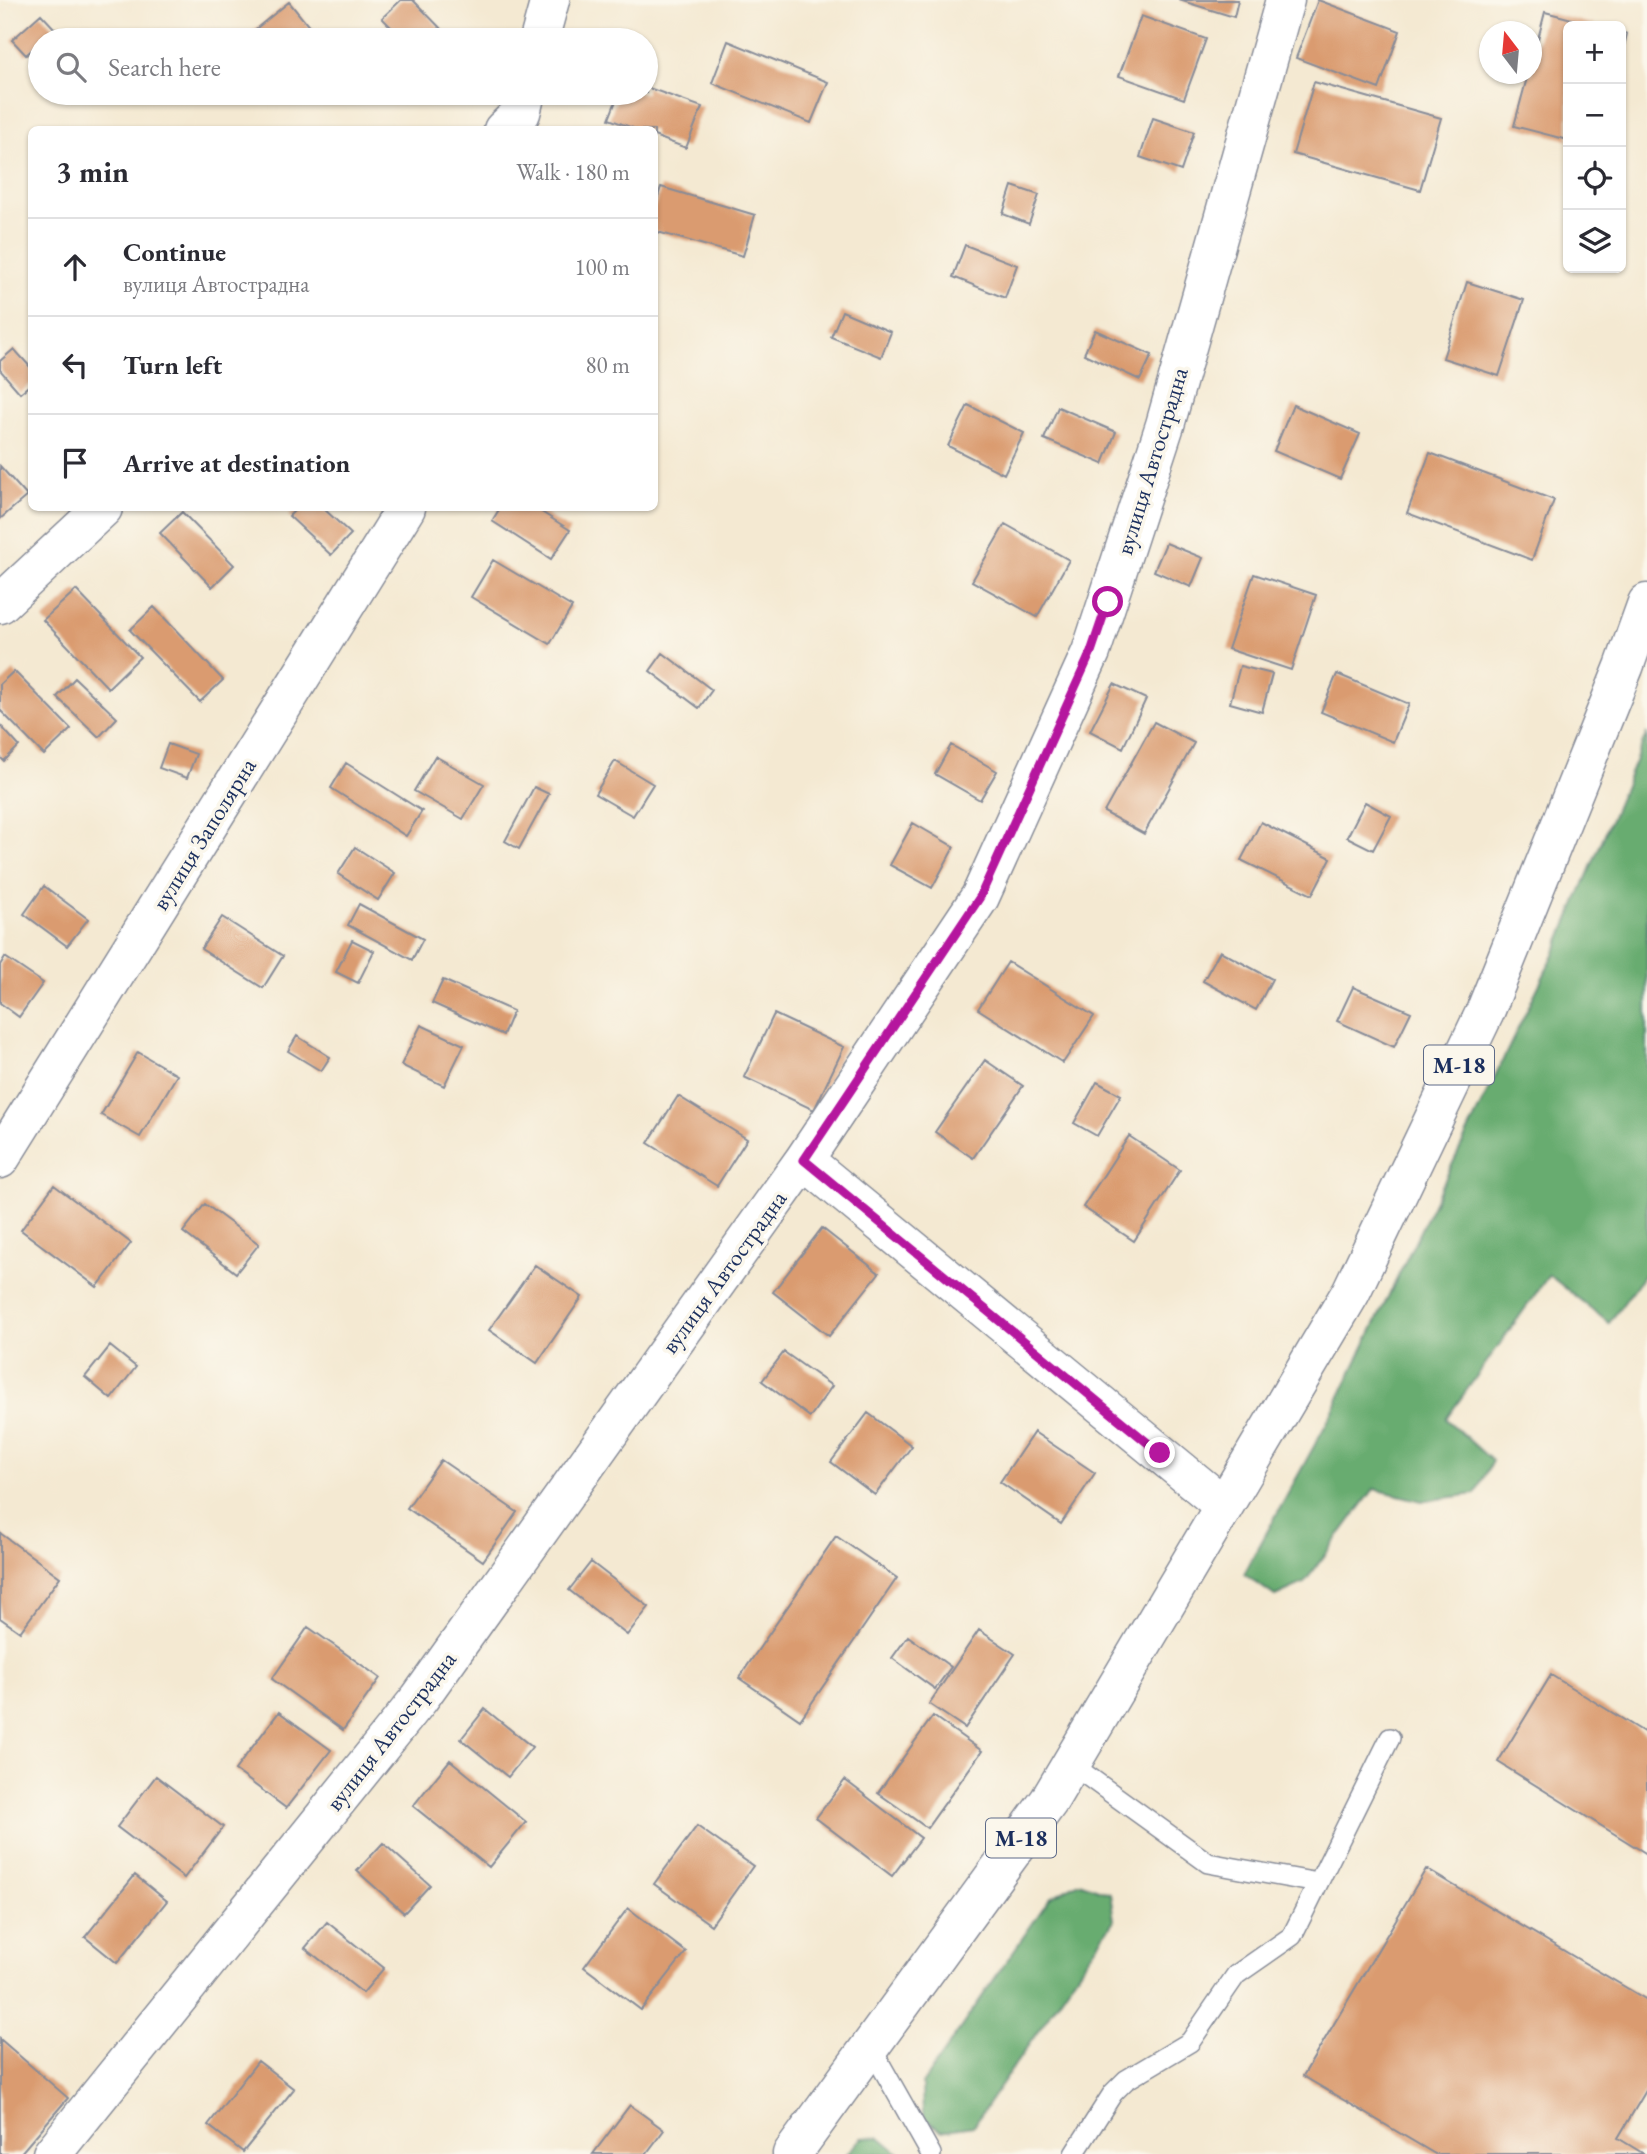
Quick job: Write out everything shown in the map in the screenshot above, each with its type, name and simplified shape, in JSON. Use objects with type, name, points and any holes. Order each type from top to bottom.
[{"type":"main road","points":[[542,28],[550,0]]},
{"type":"main road","name":"вулиця Автострадна","points":[[52,2154],[419,1699],[804,1160],[980,897],[1091,652],[1166,425],[1285,0]]},
{"type":"main road","points":[[0,604],[100,511]]},
{"type":"main road","name":"вулиця Заполярна","points":[[0,1159],[403,511]]},
{"type":"main road","name":"М-18","points":[[792,2154],[1049,1801],[1350,1292],[1485,1012],[1624,667],[1647,603]]},
{"type":"main road","points":[[804,1160],[1223,1505]]},
{"type":"lane","points":[[1074,2154],[1113,2093],[1126,2080],[1190,2042],[1236,1975],[1292,1936],[1390,1738]]},
{"type":"lane","points":[[1071,1764],[1208,1863],[1318,1883]]},
{"type":"lane","points":[[870,2046],[931,2154]]},
{"type":"green space","points":[[1647,733],[1647,1271],[1609,1323],[1549,1275],[1446,1419],[1492,1461],[1475,1494],[1422,1501],[1374,1489],[1304,1583],[1275,1596],[1244,1574],[1330,1417],[1557,948]]},
{"type":"green space","points":[[1079,1882],[1110,1893],[1114,1920],[973,2126],[941,2131],[923,2117],[922,2084],[1050,1898]]},
{"type":"green space","points":[[880,2137],[900,2154],[847,2154],[861,2138]]},
{"type":"building","points":[[401,0],[413,0],[440,28],[392,28],[382,18]]},
{"type":"building","points":[[1179,0],[1238,0],[1234,17]]},
{"type":"building","points":[[1318,0],[1400,31],[1379,89],[1296,58]]},
{"type":"building","points":[[289,2],[310,28],[257,28]]},
{"type":"building","points":[[1545,12],[1580,21],[1563,21],[1563,139],[1514,126],[1525,84],[1542,84],[1542,24]]},
{"type":"building","points":[[41,14],[54,28],[28,28],[26,55],[12,40]]},
{"type":"building","points":[[1141,16],[1206,39],[1184,99],[1119,76]]},
{"type":"building","points":[[728,41],[828,82],[811,123],[712,83]]},
{"type":"building","points":[[1314,82],[1441,118],[1420,190],[1293,154]]},
{"type":"building","points":[[658,91],[702,107],[686,148],[658,138],[658,126],[627,126],[609,119],[614,105],[658,105]]},
{"type":"building","points":[[1153,118],[1194,132],[1181,171],[1140,157]]},
{"type":"building","points":[[1012,186],[1039,195],[1029,224],[1003,214]]},
{"type":"building","points":[[661,187],[755,215],[743,256],[658,232],[658,196]]},
{"type":"building","points":[[965,245],[1017,265],[1005,298],[953,277]]},
{"type":"building","points":[[1467,282],[1524,300],[1499,376],[1443,358]]},
{"type":"building","points":[[842,311],[891,332],[881,357],[831,337]]},
{"type":"building","points":[[1095,330],[1152,355],[1140,380],[1084,354]]},
{"type":"building","points":[[14,349],[28,365],[28,386],[20,393],[0,370],[0,361]]},
{"type":"building","points":[[968,405],[1024,433],[1004,474],[948,446]]},
{"type":"building","points":[[1293,405],[1360,434],[1340,479],[1274,451]]},
{"type":"building","points":[[1058,407],[1116,432],[1103,464],[1044,439]]},
{"type":"building","points":[[1430,453],[1554,500],[1532,560],[1407,513]]},
{"type":"building","points":[[0,466],[27,496],[0,519]]},
{"type":"building","points":[[294,511],[326,511],[351,534],[331,555],[289,516]]},
{"type":"building","points":[[498,511],[540,511],[570,530],[551,559],[492,521]]},
{"type":"building","points":[[182,512],[234,565],[212,587],[160,533]]},
{"type":"building","points":[[1005,524],[1069,560],[1037,617],[972,581]]},
{"type":"building","points":[[1166,543],[1203,558],[1191,587],[1154,571]]},
{"type":"building","points":[[493,560],[572,607],[550,644],[471,597]]},
{"type":"building","points":[[1254,574],[1316,595],[1291,670],[1228,649]]},
{"type":"building","points":[[76,590],[140,657],[108,688],[43,620]]},
{"type":"building","points":[[154,607],[223,680],[200,702],[130,630]]},
{"type":"building","points":[[663,653],[712,690],[699,708],[650,671]]},
{"type":"building","points":[[1240,666],[1272,674],[1262,712],[1230,703]]},
{"type":"building","points":[[14,671],[71,729],[44,755],[0,710],[0,684]]},
{"type":"building","points":[[1337,674],[1409,704],[1393,742],[1321,712]]},
{"type":"building","points":[[75,678],[117,718],[99,737],[57,697]]},
{"type":"building","points":[[1114,684],[1146,699],[1123,748],[1090,731]]},
{"type":"building","points":[[1154,722],[1194,743],[1144,834],[1104,812]]},
{"type":"building","points":[[0,725],[19,746],[4,761],[0,757]]},
{"type":"building","points":[[168,744],[196,754],[187,778],[159,768]]},
{"type":"building","points":[[951,745],[997,771],[980,800],[935,774]]},
{"type":"building","points":[[435,756],[484,784],[463,819],[414,791]]},
{"type":"building","points":[[615,761],[653,784],[633,816],[595,794]]},
{"type":"building","points":[[346,763],[422,811],[406,836],[331,788]]},
{"type":"building","points":[[534,787],[549,794],[519,849],[505,841]]},
{"type":"building","points":[[1365,802],[1391,816],[1373,850],[1347,837]]},
{"type":"building","points":[[1261,822],[1331,858],[1312,895],[1241,860]]},
{"type":"building","points":[[913,823],[954,847],[932,888],[890,865]]},
{"type":"building","points":[[355,847],[395,873],[378,900],[338,874]]},
{"type":"building","points":[[44,886],[88,919],[67,946],[24,914]]},
{"type":"building","points":[[359,904],[423,939],[412,960],[348,925]]},
{"type":"building","points":[[222,917],[283,956],[263,988],[201,949]]},
{"type":"building","points":[[352,940],[374,951],[358,983],[336,972]]},
{"type":"building","points":[[1220,951],[1272,979],[1256,1010],[1203,981]]},
{"type":"building","points":[[5,957],[43,983],[19,1017],[0,1003],[0,965]]},
{"type":"building","points":[[1008,962],[1094,1016],[1063,1063],[978,1009]]},
{"type":"building","points":[[443,980],[513,1011],[503,1035],[432,1003]]},
{"type":"building","points":[[1353,987],[1411,1012],[1394,1047],[1337,1021]]},
{"type":"building","points":[[774,1014],[844,1047],[814,1110],[744,1077]]},
{"type":"building","points":[[421,1025],[464,1045],[444,1086],[401,1065]]},
{"type":"building","points":[[297,1036],[330,1057],[321,1071],[288,1051]]},
{"type":"building","points":[[138,1052],[177,1075],[140,1137],[101,1115]]},
{"type":"building","points":[[985,1060],[1023,1086],[973,1158],[935,1132]]},
{"type":"building","points":[[1097,1082],[1121,1095],[1097,1136],[1074,1123]]},
{"type":"building","points":[[678,1096],[747,1139],[717,1186],[648,1143]]},
{"type":"building","points":[[1129,1136],[1180,1170],[1134,1241],[1083,1207]]},
{"type":"building","points":[[54,1185],[131,1243],[97,1287],[21,1230]]},
{"type":"building","points":[[205,1204],[259,1244],[236,1273],[183,1232]]},
{"type":"building","points":[[822,1228],[879,1273],[829,1336],[773,1292]]},
{"type":"building","points":[[535,1265],[582,1297],[537,1363],[489,1330]]},
{"type":"building","points":[[110,1346],[136,1367],[111,1399],[85,1377]]},
{"type":"building","points":[[784,1352],[832,1386],[810,1417],[762,1381]]},
{"type":"building","points":[[868,1413],[912,1446],[875,1495],[831,1462]]},
{"type":"building","points":[[1034,1432],[1095,1473],[1061,1524],[1000,1482]]},
{"type":"building","points":[[441,1460],[517,1512],[483,1561],[407,1508]]},
{"type":"building","points":[[0,1533],[60,1577],[20,1632],[0,1618]]},
{"type":"building","points":[[836,1536],[897,1578],[800,1720],[739,1678]]},
{"type":"building","points":[[591,1562],[649,1607],[627,1635],[569,1590]]},
{"type":"building","points":[[308,1627],[380,1678],[343,1730],[272,1679]]},
{"type":"building","points":[[979,1630],[1015,1654],[965,1728],[929,1704]]},
{"type":"building","points":[[908,1636],[951,1667],[935,1689],[892,1658]]},
{"type":"building","points":[[1551,1675],[1647,1734],[1647,1854],[1498,1762]]},
{"type":"building","points":[[485,1709],[532,1747],[508,1777],[461,1739]]},
{"type":"building","points":[[279,1712],[331,1750],[286,1808],[235,1770]]},
{"type":"building","points":[[933,1716],[982,1751],[927,1828],[878,1793]]},
{"type":"building","points":[[450,1760],[526,1822],[489,1867],[413,1806]]},
{"type":"building","points":[[156,1776],[223,1827],[184,1878],[117,1827]]},
{"type":"building","points":[[845,1780],[921,1838],[892,1876],[816,1818]]},
{"type":"building","points":[[697,1826],[753,1866],[711,1925],[654,1884]]},
{"type":"building","points":[[383,1843],[430,1885],[404,1913],[357,1871]]},
{"type":"building","points":[[1426,1869],[1647,2000],[1647,2089],[1618,2138],[1644,2154],[1435,2154],[1303,2076]]},
{"type":"building","points":[[135,1875],[167,1901],[117,1963],[85,1937]]},
{"type":"building","points":[[628,1908],[686,1952],[641,2010],[584,1967]]},
{"type":"building","points":[[327,1922],[384,1968],[363,1993],[305,1948]]},
{"type":"building","points":[[0,2039],[68,2098],[20,2154],[0,2154]]},
{"type":"building","points":[[258,2061],[294,2089],[243,2152],[208,2125]]},
{"type":"building","points":[[630,2105],[664,2130],[646,2154],[593,2154]]},
{"type":"route","points":[[1108,602],[1091,652],[980,897],[804,1160],[1160,1453]]}]
